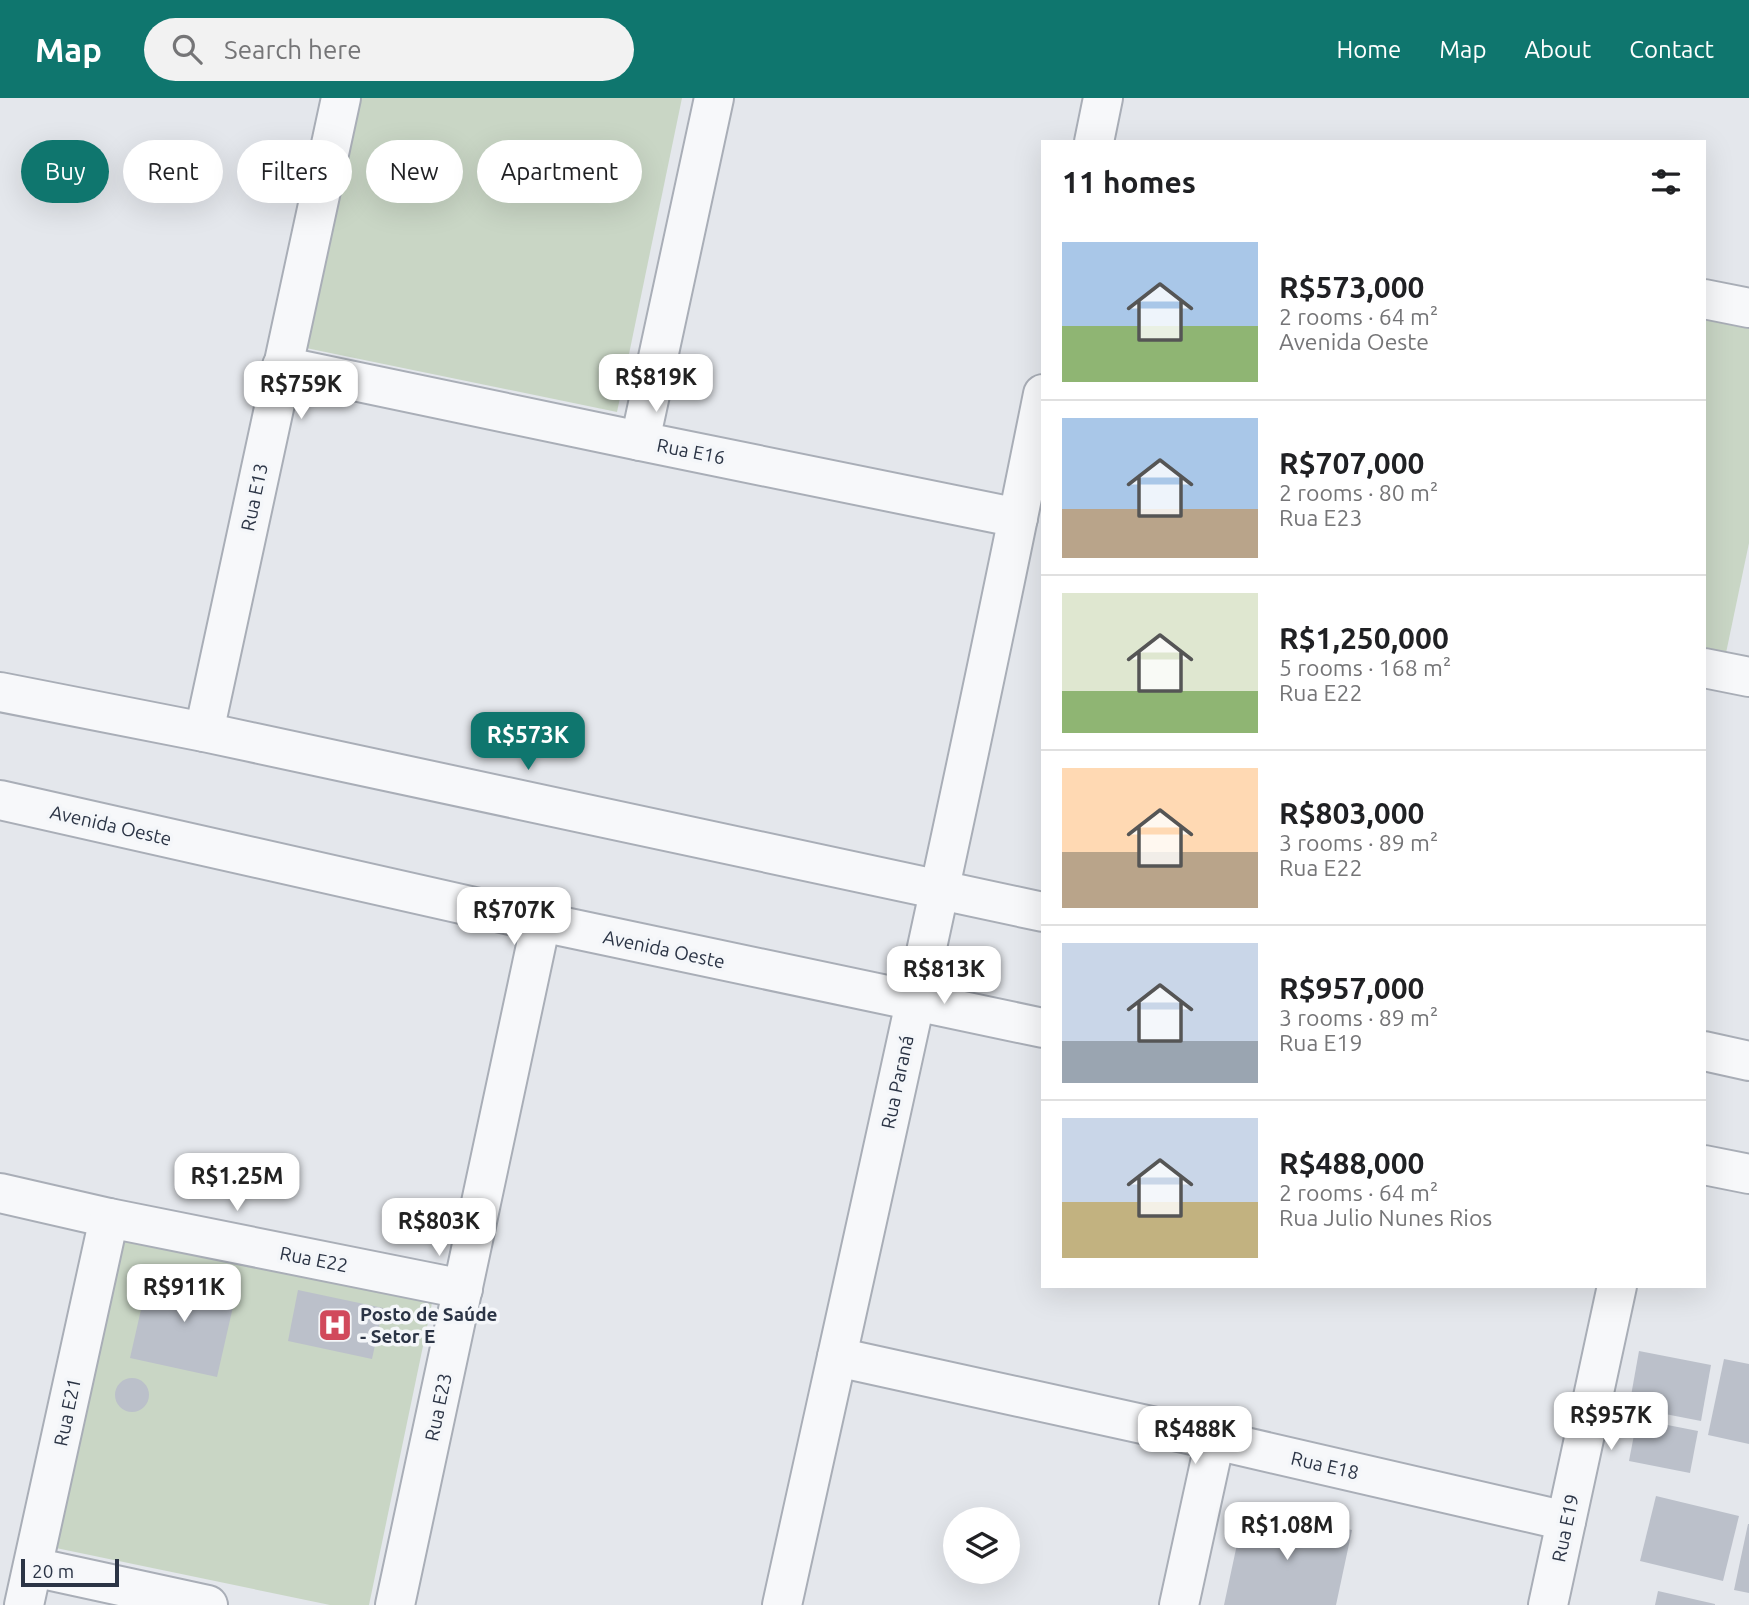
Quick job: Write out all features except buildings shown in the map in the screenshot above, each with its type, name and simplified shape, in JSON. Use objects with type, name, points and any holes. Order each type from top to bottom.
[{"type":"street","name":"Rua E13","points":[[204,732],[341,98]]},
{"type":"street","points":[[640,441],[714,98]]},
{"type":"street","points":[[1094,140],[1103,98]]},
{"type":"street","points":[[1706,299],[1749,308]]},
{"type":"street","name":"Rua E16","points":[[282,366],[1018,518]]},
{"type":"street","name":"Rua Paraná","points":[[782,1605],[939,891],[1041,404]]},
{"type":"street","points":[[1706,668],[1747,669]]},
{"type":"street","points":[[0,692],[204,732],[1041,912]]},
{"type":"street","name":"Avenida Oeste","points":[[0,800],[541,922],[1041,1028]]},
{"type":"street","name":"Rua E23","points":[[395,1605],[541,922]]},
{"type":"street","points":[[1706,1051],[1749,1061]]},
{"type":"street","points":[[1706,1165],[1749,1174]]},
{"type":"street","name":"Rua E22","points":[[0,1193],[109,1218],[463,1289]]},
{"type":"street","name":"Rua E21","points":[[24,1605],[109,1218]]},
{"type":"street","name":"Rua E19","points":[[1548,1605],[1617,1288]]},
{"type":"street","name":"Rua E18","points":[[836,1357],[1566,1521]]},
{"type":"street","points":[[1179,1605],[1215,1440]]},
{"type":"street","points":[[33,1567],[208,1605]]},
{"type":"green space","points":[[358,98],[682,98],[617,412],[306,348],[336,203],[352,203],[352,140],[349,140]]},
{"type":"green space","points":[[1706,317],[1749,326],[1749,543],[1726,653],[1706,648]]},
{"type":"green space","points":[[120,1238],[432,1303],[369,1605],[330,1605],[56,1548]]},
{"type":"place","name":"Posto de Saúde - Setor E","points":[[335,1325]]}]
